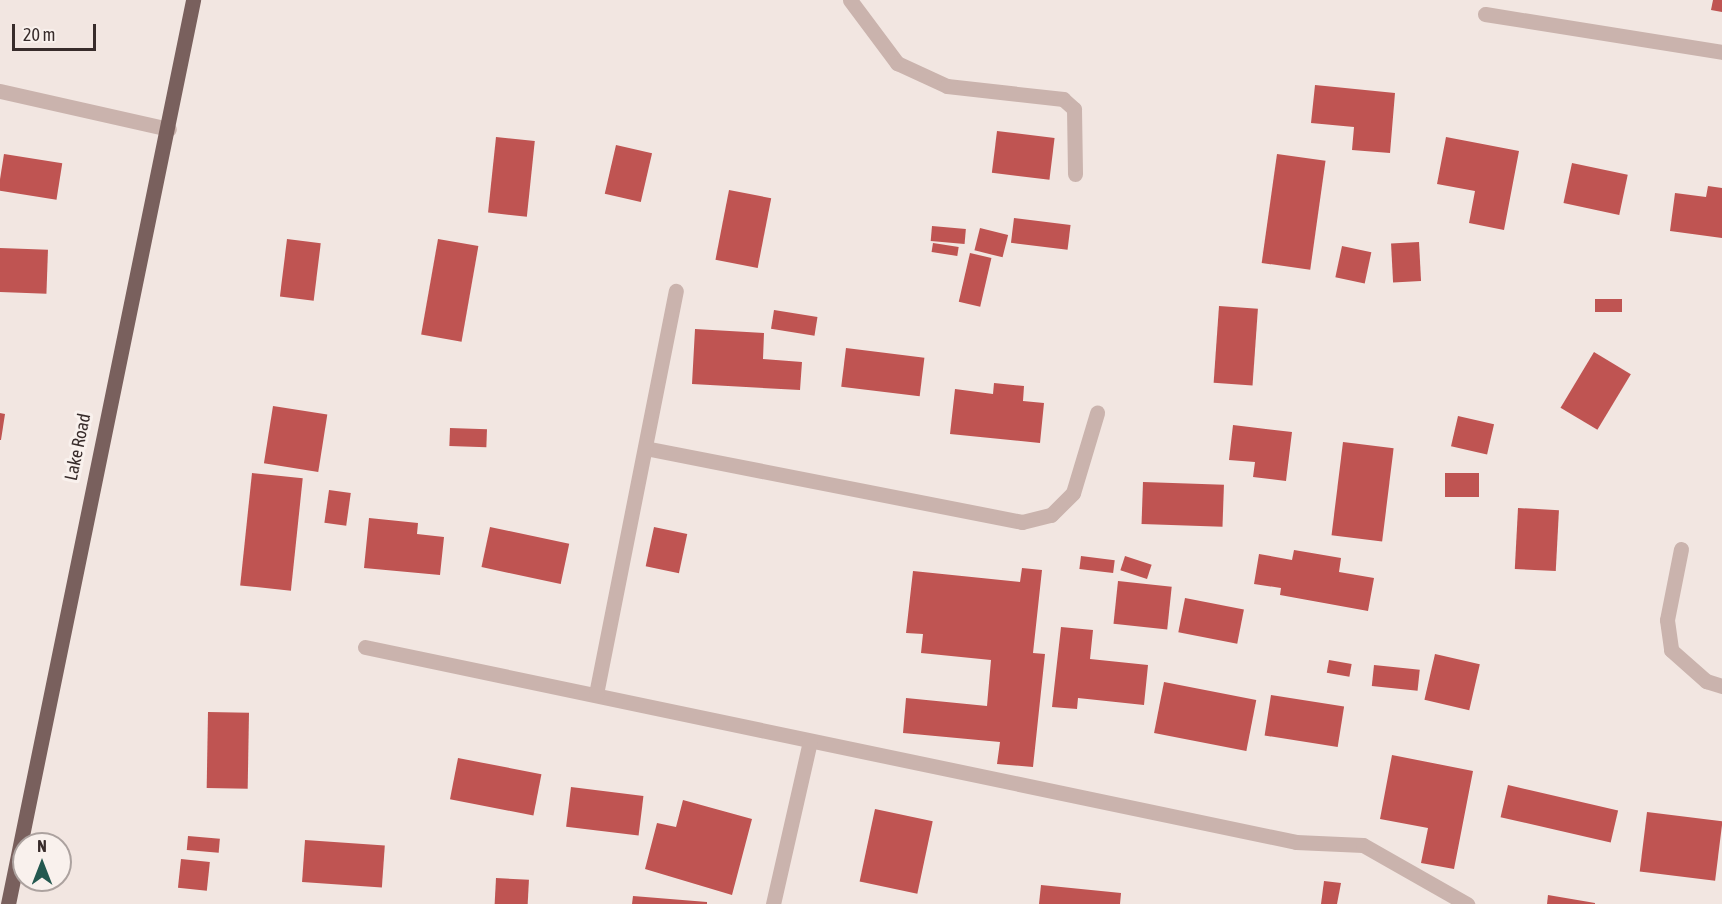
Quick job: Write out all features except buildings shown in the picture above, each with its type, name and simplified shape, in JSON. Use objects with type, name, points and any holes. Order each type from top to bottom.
[{"type":"main road","name":"Lake Road","points":[[8,904],[99,441],[169,129],[194,0]]},
{"type":"street","points":[[850,0],[897,63],[907,68],[947,86],[1063,99],[1074,109],[1075,174]]},
{"type":"street","points":[[1485,14],[1722,52]]},
{"type":"street","points":[[0,91],[169,129]]},
{"type":"street","points":[[596,694],[676,291]]},
{"type":"street","points":[[645,448],[1022,522],[1052,515],[1073,493],[1096,413]]},
{"type":"street","points":[[1681,549],[1667,621],[1671,650],[1706,681],[1722,686]]},
{"type":"street","points":[[365,647],[1296,842],[1363,845],[1467,904]]},
{"type":"street","points":[[773,904],[810,741]]}]
